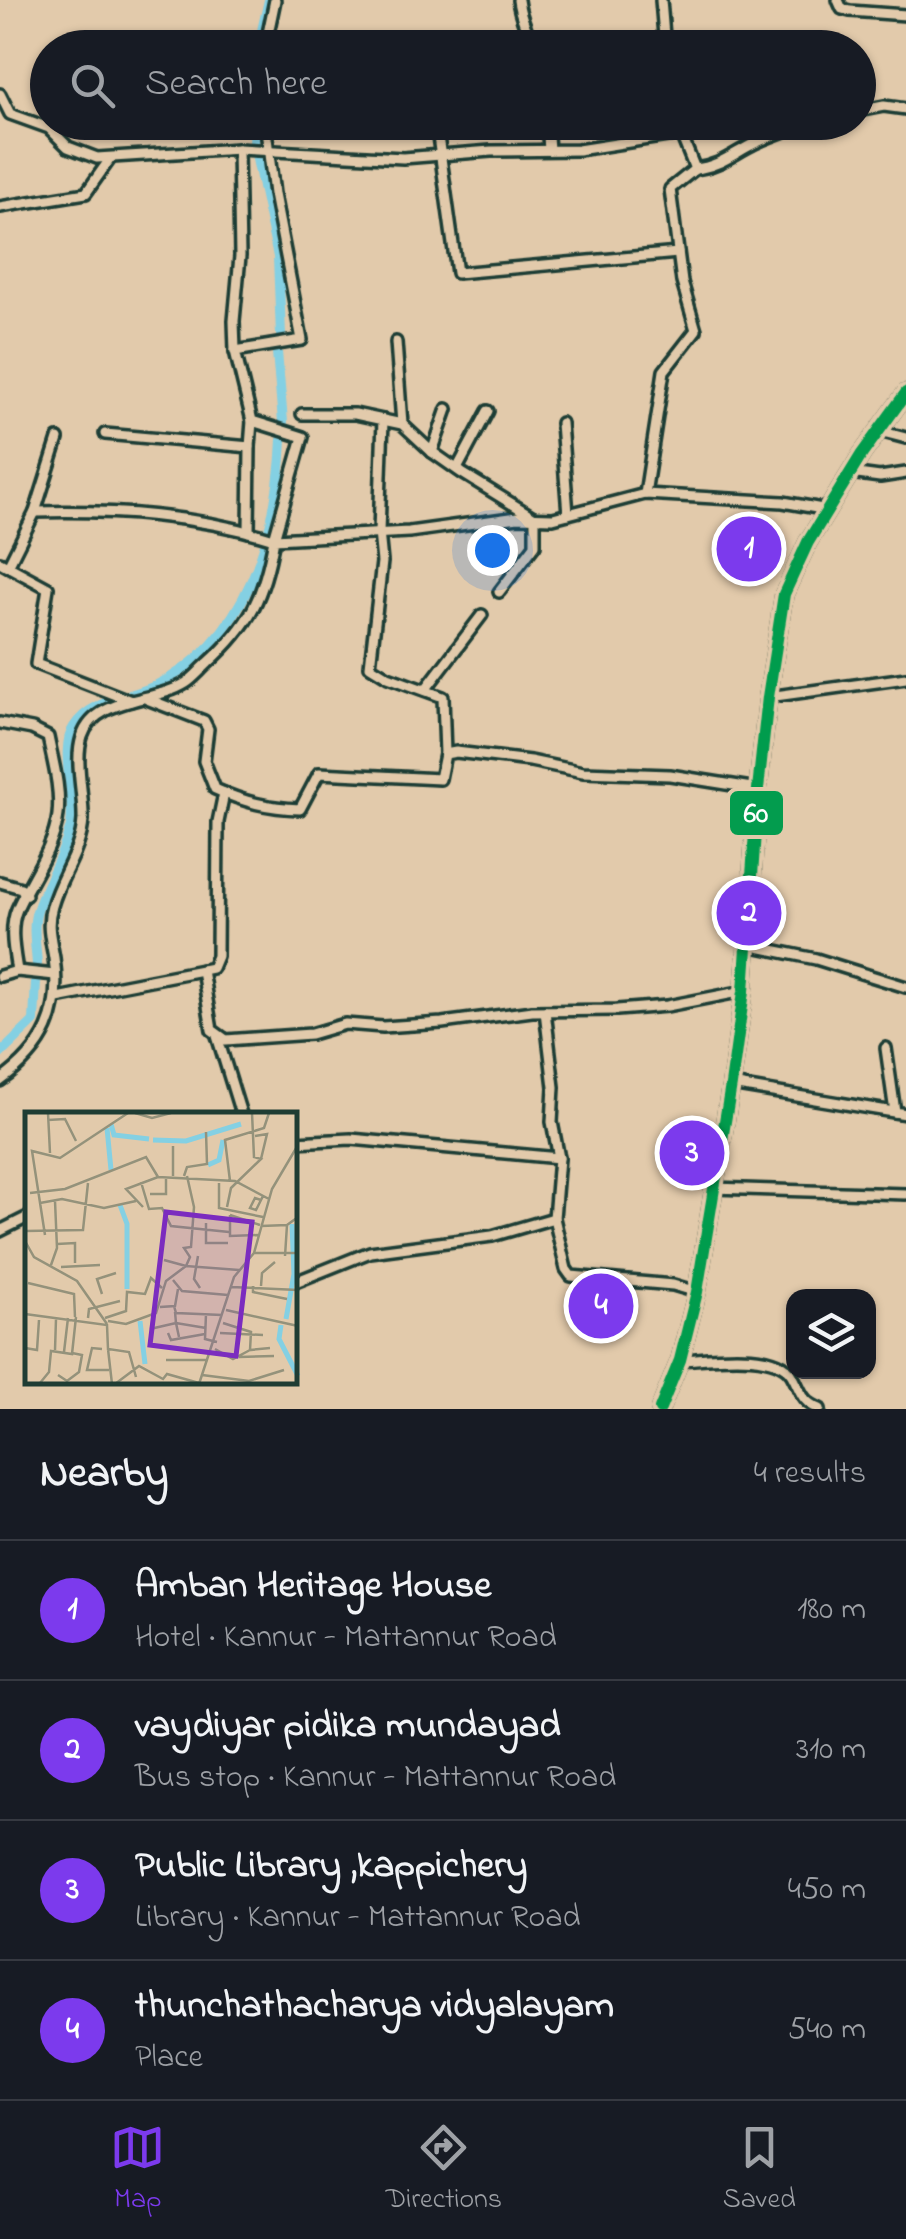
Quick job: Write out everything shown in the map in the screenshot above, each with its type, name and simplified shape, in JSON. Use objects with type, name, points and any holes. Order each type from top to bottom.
[{"type":"main road","points":[[660,1409],[680,1360],[697,1292],[731,1085],[744,991],[758,789],[784,594],[808,542],[906,393]]},
{"type":"street","points":[[269,30],[275,0]]},
{"type":"street","points":[[518,0],[521,22],[528,30]]},
{"type":"street","points":[[661,0],[664,30]]},
{"type":"street","points":[[838,0],[842,9],[906,14]]},
{"type":"street","points":[[0,94],[10,114],[30,121]]},
{"type":"street","points":[[876,108],[906,108]]},
{"type":"street","points":[[62,140],[97,158],[242,149],[403,158],[442,153],[578,150],[642,140]]},
{"type":"street","points":[[235,351],[302,340],[266,140]]},
{"type":"street","points":[[439,140],[458,273],[678,252]]},
{"type":"street","points":[[549,140],[550,150]]},
{"type":"street","points":[[683,140],[695,169]]},
{"type":"street","points":[[645,494],[664,370],[696,330],[682,282],[670,189],[695,169],[709,168],[762,140]]},
{"type":"street","points":[[242,149],[234,322],[235,351],[252,421],[249,532]]},
{"type":"street","points":[[0,207],[86,193],[110,158]]},
{"type":"street","points":[[396,342],[402,424]]},
{"type":"street","points":[[432,452],[447,409]]},
{"type":"street","points":[[457,470],[488,411]]},
{"type":"street","points":[[302,414],[355,414],[402,424],[457,470],[535,518]]},
{"type":"street","points":[[147,699],[206,724],[204,761],[215,788],[270,808],[300,810],[320,773],[440,780],[446,754],[443,698],[370,666],[382,562],[379,532],[383,420]]},
{"type":"street","points":[[0,1082],[32,1054],[48,1029],[57,998],[48,930],[52,904],[80,840],[81,740],[87,726],[101,713],[185,684],[240,634],[254,612],[303,437],[252,421]]},
{"type":"street","points":[[562,422],[568,514]]},
{"type":"street","points":[[878,431],[906,438]]},
{"type":"street","points":[[105,434],[250,447]]},
{"type":"street","points":[[58,439],[35,512],[4,564],[48,588],[36,664],[131,701]]},
{"type":"street","points":[[850,473],[906,473]]},
{"type":"street","points":[[35,512],[139,512],[273,539],[409,532],[535,518],[568,514],[645,494],[783,502],[828,510]]},
{"type":"street","points":[[499,592],[535,545],[535,518]]},
{"type":"street","points":[[425,690],[482,614]]},
{"type":"street","points":[[768,697],[906,678]]},
{"type":"street","points":[[0,723],[48,737],[55,770],[58,817],[16,910],[12,940],[17,971]]},
{"type":"street","points":[[446,754],[498,756],[582,772],[670,775],[758,789]]},
{"type":"street","points":[[57,998],[212,968],[217,956],[218,822],[224,793]]},
{"type":"street","points":[[0,882],[20,888],[26,895]]},
{"type":"street","points":[[748,945],[816,959],[906,987]]},
{"type":"street","points":[[202,970],[212,1030],[240,1112]]},
{"type":"street","points":[[0,976],[17,971],[56,975]]},
{"type":"street","points":[[217,1036],[226,1040],[311,1034],[345,1024],[383,1027],[544,1011],[667,1006],[744,991]]},
{"type":"street","points":[[544,1011],[554,1087],[552,1122],[559,1158],[554,1218],[566,1269],[572,1276],[673,1285],[697,1292]]},
{"type":"street","points":[[731,1085],[900,1113],[886,1048]]},
{"type":"street","points":[[298,1142],[351,1139],[559,1158]]},
{"type":"street","points":[[713,1188],[906,1194]]},
{"type":"street","points":[[0,1231],[25,1218]]},
{"type":"street","points":[[298,1281],[370,1252],[492,1236],[554,1218]]},
{"type":"street","points":[[680,1360],[747,1358],[774,1362],[791,1373],[799,1394],[820,1409]]},
{"type":"waterway","points":[[262,30],[269,0]]},
{"type":"waterway","points":[[254,140],[278,257],[281,336]]},
{"type":"waterway","points":[[277,352],[283,422]]},
{"type":"waterway","points":[[37,964],[36,917],[71,825],[68,747],[74,727],[100,705],[155,686],[186,667],[213,642],[234,614],[264,547],[273,512],[282,440]]},
{"type":"waterway","points":[[0,1054],[34,1021],[36,981]]},
{"type":"transit line","name":"60","points":[[660,1409],[680,1360],[697,1292],[731,1085],[744,991],[758,789],[784,594],[808,542],[862,454],[906,393]]},
{"type":"place","name":"Amban Heritage House","points":[[749,549]]},
{"type":"place","name":"vaydiyar pidika mundayad","points":[[749,913]]},
{"type":"place","name":"Public Library ,kappichery","points":[[692,1153]]},
{"type":"place","name":"thunchathacharya vidyalayam","points":[[601,1306]]}]
